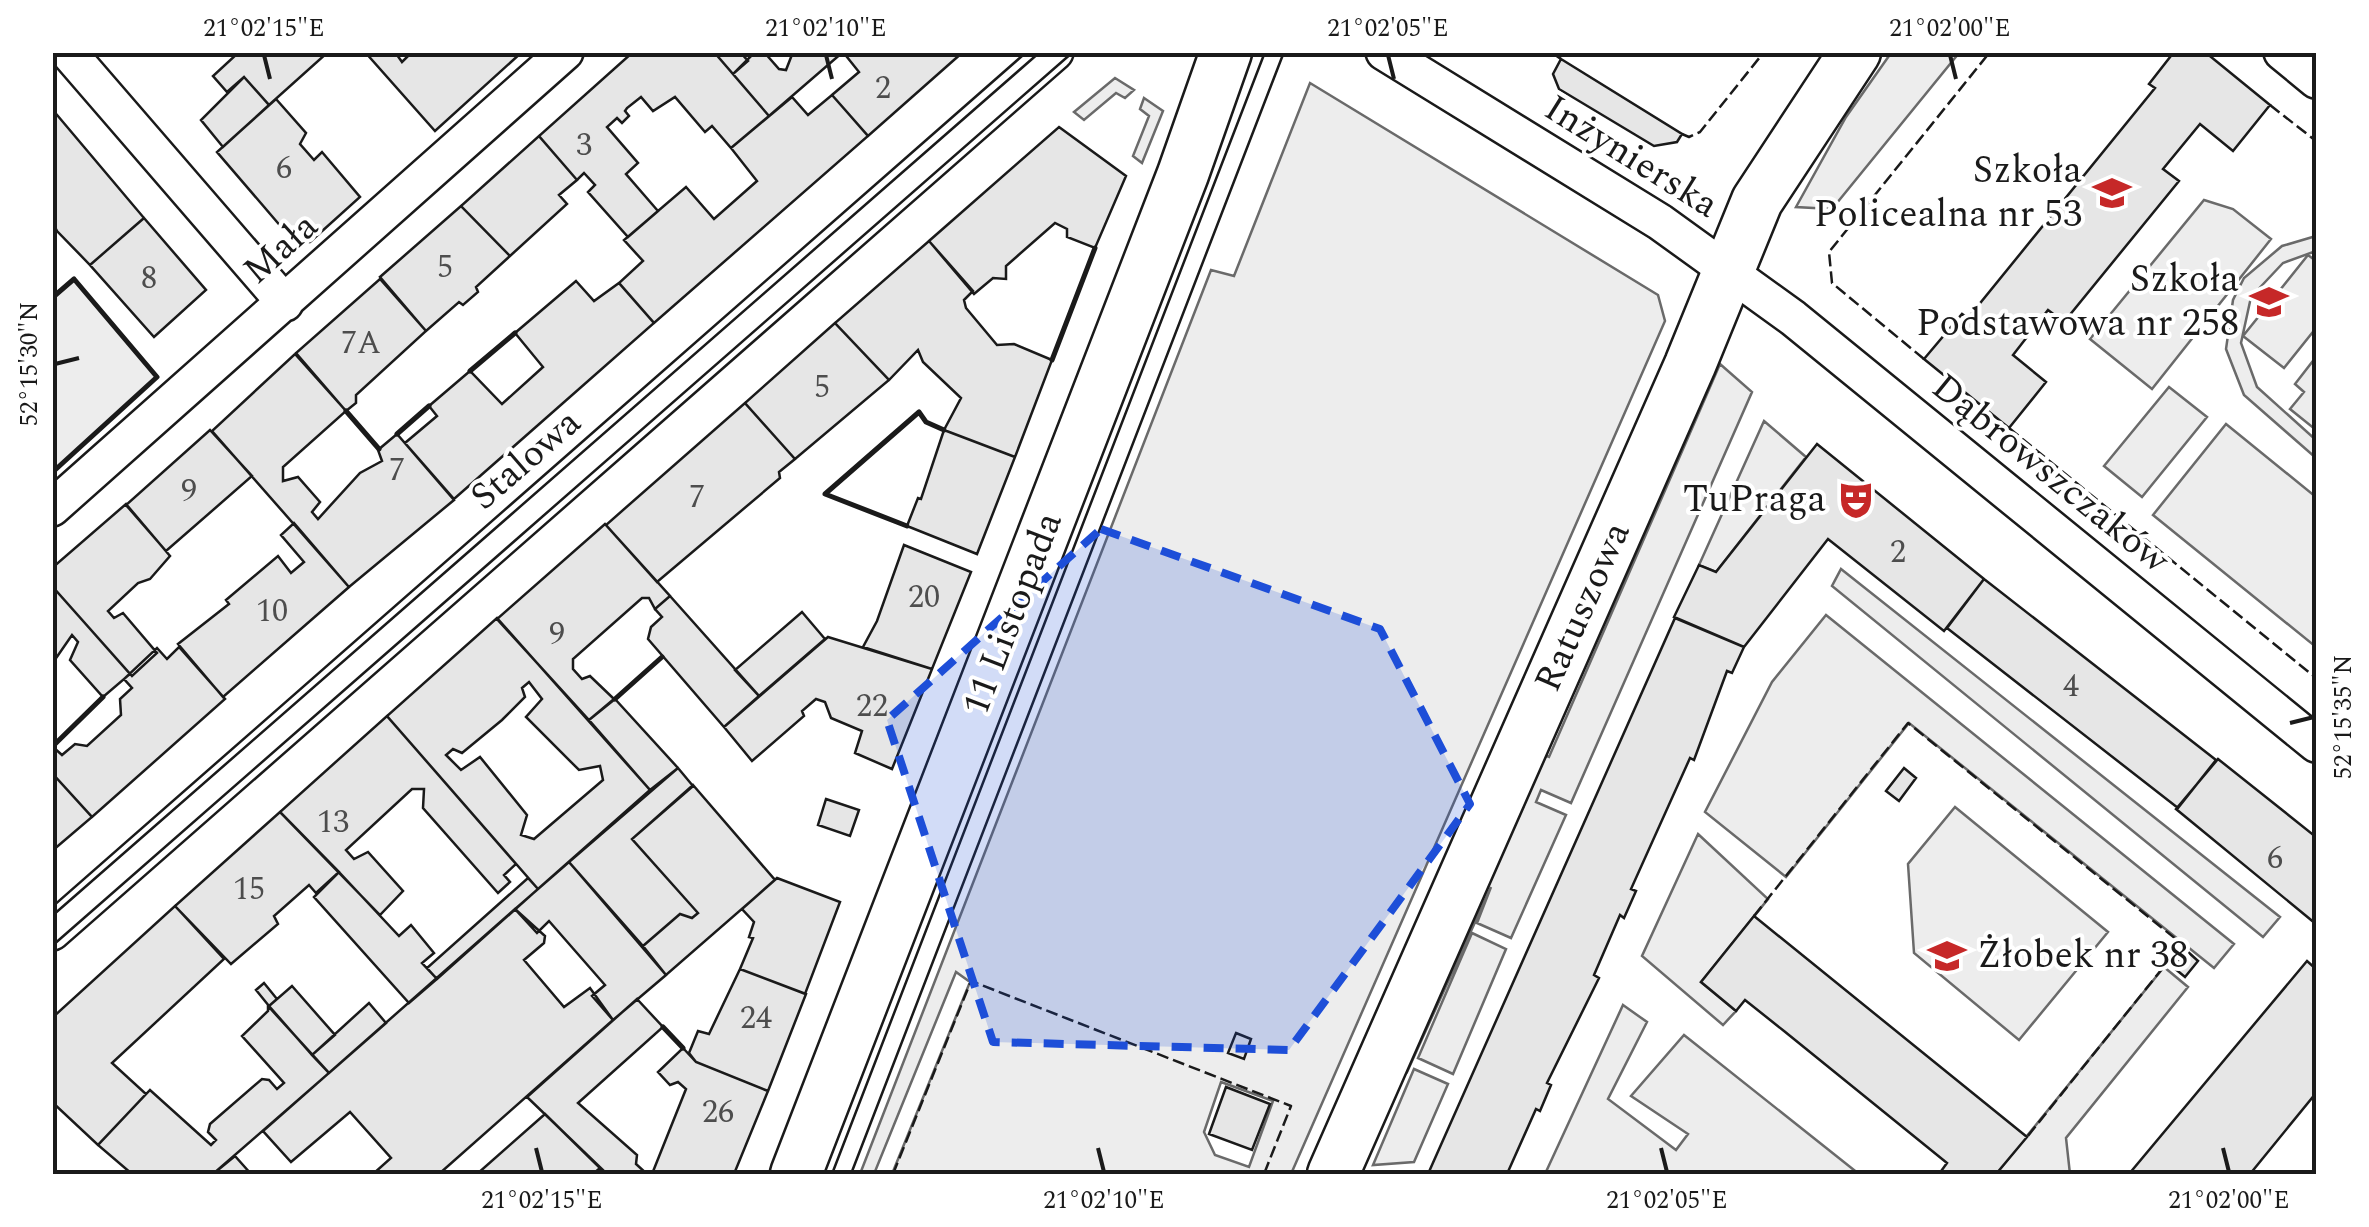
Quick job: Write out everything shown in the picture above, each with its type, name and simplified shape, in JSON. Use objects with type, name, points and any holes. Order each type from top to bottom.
[{"type":"street","points":[[68,52],[285,302]]},
{"type":"street","name":"Mała","points":[[52,508],[565,52]]},
{"type":"street","name":"Stalowa","points":[[52,932],[1055,52]]},
{"type":"street","name":"11 Listopada","points":[[796,1174],[1184,174],[1226,52]]},
{"type":"street","name":"Inżynierska","points":[[1384,52],[1660,222],[1728,271]]},
{"type":"street","name":"Ratuszowa","points":[[1333,1174],[1756,202],[1855,52]]},
{"type":"street","points":[[2282,52],[2316,80]]},
{"type":"street","name":"Dąbrowszczaków","points":[[1728,271],[1793,318],[2316,744]]},
{"type":"highlighted area","points":[[1101,529],[1380,629],[1470,804],[1289,1050],[993,1042],[887,720]]},
{"type":"shaded area","points":[[1891,53],[1959,53],[1832,209],[1796,207],[1846,117]]},
{"type":"shaded area","points":[[1115,78],[1134,90],[1125,98],[1116,93],[1084,120],[1074,112]]},
{"type":"shaded area","points":[[1310,83],[1658,295],[1665,321],[1291,1174],[892,1174],[970,982],[956,972],[874,1174],[860,1174],[1211,270],[1234,276]],"holes":[[[1221,1082],[1273,1101],[1249,1167],[1215,1155],[1204,1132]]]},
{"type":"shaded area","points":[[1144,98],[1163,111],[1142,163],[1133,156],[1149,116],[1140,109]]},
{"type":"shaded area","points":[[2204,200],[2233,209],[2271,239],[2152,389],[2090,339]]},
{"type":"shaded area","points":[[2316,236],[2316,251],[2283,263],[2251,297],[2241,343],[2257,387],[2316,440],[2316,458],[2244,395],[2226,349],[2233,300],[2244,278],[2282,246]]},
{"type":"shaded area","points":[[2308,255],[2316,261],[2316,328],[2284,368],[2243,336]]},
{"type":"shaded area","points":[[74,279],[157,377],[55,470],[53,298]]},
{"type":"shaded area","points":[[2316,357],[2316,430],[2290,409],[2304,392],[2295,384]]},
{"type":"shaded area","points":[[1720,364],[1752,392],[1571,803],[1541,790],[1536,802],[1566,815],[1511,938],[1477,923],[1491,887],[1407,1072],[1398,1068],[1536,752],[1549,757]]},
{"type":"shaded area","points":[[2169,387],[2207,417],[2142,497],[2104,466]]},
{"type":"shaded area","points":[[1764,421],[1806,457],[1716,572],[1699,565]]},
{"type":"shaded area","points":[[2226,424],[2316,497],[2316,647],[2153,515]]},
{"type":"shaded area","points":[[1841,569],[2280,917],[2263,937],[1832,586]]},
{"type":"shaded area","points":[[1826,615],[2234,944],[2214,968],[1909,723],[1786,877],[1705,812],[1772,682]]},
{"type":"shaded area","points":[[1955,807],[2108,932],[2019,1040],[1914,953],[1908,864]]},
{"type":"shaded area","points":[[1698,834],[1768,899],[1701,982],[1736,1011],[1723,1025],[1642,956]]},
{"type":"shaded area","points":[[1472,933],[1506,949],[1453,1074],[1418,1058]]},
{"type":"shaded area","points":[[2164,967],[2188,987],[2066,1138],[2070,1174],[1996,1174]]},
{"type":"shaded area","points":[[1623,1005],[1647,1022],[1608,1099],[1676,1150],[1688,1134],[1631,1096],[1684,1035],[1859,1174],[1545,1174]]},
{"type":"shaded area","points":[[1414,1069],[1448,1084],[1414,1162],[1373,1165]]},
{"type":"building","points":[[239,52],[327,53],[269,105],[244,77],[227,92],[213,76]]},
{"type":"building","points":[[365,52],[395,52],[402,62],[412,52],[522,52],[435,131]]},
{"type":"building","points":[[633,52],[714,52],[769,116],[731,148],[712,126],[705,132],[675,97],[653,111],[641,97],[627,108],[629,116],[622,123],[617,118],[607,127],[638,163],[626,174],[658,211],[628,237],[588,192],[595,185],[584,173],[577,180],[539,136]]},
{"type":"building","points":[[714,52],[740,52],[748,61],[733,74]]},
{"type":"building","points":[[755,52],[764,52],[779,69],[786,70],[793,52],[843,52],[769,116],[733,74]]},
{"type":"building","points":[[843,52],[963,52],[868,136],[832,95],[859,72]]},
{"type":"building","points":[[2174,52],[2205,52],[2270,105],[2233,151],[2200,124],[2163,169],[2179,181],[2064,322],[2048,310],[2013,355],[2046,382],[2009,428],[1924,359],[1962,314],[1968,318],[2155,88],[2149,84]]},
{"type":"building","points":[[1561,59],[1682,134],[1677,142],[1654,146],[1559,89],[1553,74]]},
{"type":"building","points":[[244,77],[269,105],[223,147],[201,120]]},
{"type":"building","points":[[832,95],[868,136],[654,323],[619,283],[643,261],[624,240],[686,187],[714,219],[757,181],[731,148],[792,97],[808,115]]},
{"type":"building","points":[[276,99],[306,133],[300,144],[314,160],[322,152],[360,197],[310,242],[295,243],[217,152]]},
{"type":"building","points":[[52,109],[144,218],[90,265],[52,221]]},
{"type":"building","points":[[1059,127],[1126,176],[1095,248],[1067,237],[1067,229],[1055,223],[1006,266],[1006,279],[993,278],[974,294],[929,241]]},
{"type":"building","points":[[539,136],[577,180],[559,195],[567,204],[510,256],[461,206]]},
{"type":"building","points":[[461,206],[510,256],[476,287],[478,292],[463,305],[459,302],[426,331],[380,277]]},
{"type":"building","points":[[144,218],[206,290],[154,337],[90,265]]},
{"type":"building","points":[[929,241],[973,291],[964,300],[966,308],[997,345],[1014,344],[1052,360],[1015,457],[944,430],[961,398],[923,362],[918,350],[889,380],[835,323]]},
{"type":"building","points":[[380,279],[426,331],[356,395],[356,403],[346,411],[296,353]]},
{"type":"building","points":[[576,281],[594,301],[619,283],[654,323],[454,499],[405,443],[437,416],[429,406],[470,371],[502,404],[543,367],[515,333]]},
{"type":"building","points":[[835,323],[889,380],[795,459],[745,403]]},
{"type":"building","points":[[295,354],[346,411],[283,467],[283,481],[298,477],[320,502],[312,512],[318,519],[360,473],[382,461],[378,450],[397,434],[454,500],[349,587],[212,431]]},
{"type":"building","points":[[745,403],[795,459],[779,472],[780,478],[657,582],[606,525]]},
{"type":"building","points":[[210,430],[252,476],[166,551],[126,505]]},
{"type":"building","points":[[944,430],[1015,457],[977,554],[907,526],[918,498],[921,499]]},
{"type":"building","points":[[1817,444],[1984,579],[1944,631],[1828,539],[1744,647],[1674,617],[1699,565],[1716,572]]},
{"type":"building","points":[[126,504],[170,556],[150,579],[138,583],[108,611],[114,618],[123,613],[157,653],[132,676],[52,586],[52,568]]},
{"type":"building","points":[[294,523],[349,587],[223,697],[178,644],[229,604],[226,600],[278,556],[291,573],[304,562],[281,535]]},
{"type":"building","points":[[605,524],[670,596],[655,609],[649,598],[642,598],[573,659],[573,669],[582,679],[590,676],[614,699],[589,720],[497,619]]},
{"type":"building","points":[[904,545],[971,572],[932,669],[863,647],[877,621]]},
{"type":"building","points":[[1984,579],[2216,760],[2178,808],[1947,628]]},
{"type":"building","points":[[52,586],[130,674],[103,697],[70,660],[78,642],[72,635],[52,664]]},
{"type":"building","points":[[670,596],[759,696],[724,727],[648,639],[651,627],[662,617],[655,609]]},
{"type":"building","points":[[802,612],[825,639],[759,696],[735,670]]},
{"type":"building","points":[[497,618],[650,790],[538,889],[387,716]],"holes":[[[529,682],[542,699],[526,717],[579,770],[600,766],[603,780],[534,839],[521,835],[527,815],[480,757],[461,770],[446,755],[453,749],[462,753],[502,720],[525,697],[522,688]]]},
{"type":"building","points":[[1675,618],[1744,647],[1732,673],[1727,671],[1694,760],[1690,758],[1631,889],[1636,891],[1624,918],[1620,915],[1594,975],[1599,978],[1547,1083],[1551,1085],[1540,1111],[1536,1109],[1507,1174],[1428,1174]]},
{"type":"building","points":[[828,637],[932,669],[892,769],[855,753],[862,731],[831,718],[825,702],[816,699],[802,711],[804,716],[752,761],[724,727]]},
{"type":"building","points":[[179,647],[225,699],[92,817],[52,773],[52,746],[62,755],[75,744],[87,746],[121,715],[120,699],[132,688],[124,679],[157,648],[167,659]]},
{"type":"building","points":[[615,699],[678,768],[650,790],[589,720]]},
{"type":"building","points":[[387,716],[516,864],[504,875],[510,882],[498,893],[423,808],[424,789],[412,789],[346,850],[354,859],[368,852],[403,891],[380,915],[280,812]]},
{"type":"building","points":[[2218,759],[2316,837],[2316,924],[2176,809]]},
{"type":"building","points":[[678,768],[693,786],[632,839],[698,913],[692,918],[680,914],[643,946],[569,862]]},
{"type":"building","points":[[1904,768],[1916,778],[1899,801],[1886,791]]},
{"type":"building","points":[[52,773],[92,817],[52,851]]},
{"type":"building","points":[[693,785],[775,880],[666,975],[643,946],[680,914],[692,918],[698,913],[632,839]]},
{"type":"building","points":[[826,799],[859,810],[850,836],[818,825]]},
{"type":"building","points":[[280,812],[339,872],[316,893],[309,885],[274,916],[278,924],[231,964],[175,906]]},
{"type":"building","points":[[569,862],[666,975],[613,1020],[592,996],[605,985],[549,921],[537,933],[515,909]]},
{"type":"building","points":[[339,872],[399,936],[411,925],[434,953],[422,963],[437,979],[409,1003],[314,897]]},
{"type":"building","points":[[528,878],[538,889],[437,979],[427,968]]},
{"type":"building","points":[[777,878],[840,902],[805,994],[740,969],[753,938],[749,937],[754,922],[742,909]]},
{"type":"building","points":[[175,906],[224,959],[112,1063],[146,1094],[98,1145],[52,1102],[52,1018]]},
{"type":"building","points":[[515,909],[545,936],[544,943],[524,960],[564,1007],[590,988],[613,1020],[439,1174],[373,1174],[391,1158],[350,1112],[291,1162],[263,1131]]},
{"type":"building","points":[[1754,916],[2027,1137],[1996,1174],[1939,1174],[1947,1163],[1784,1031],[1745,1000],[1736,1011],[1701,982]]},
{"type":"building","points":[[2187,951],[2198,961],[2185,977],[2173,967]]},
{"type":"building","points":[[2307,961],[2316,969],[2316,1093],[2250,1174],[2129,1174]]},
{"type":"building","points":[[740,969],[806,994],[768,1091],[696,1062],[689,1053],[698,1031],[709,1034]]},
{"type":"building","points":[[264,983],[277,999],[269,1006],[256,990]]},
{"type":"building","points":[[292,986],[335,1035],[312,1055],[269,1006]]},
{"type":"building","points":[[637,999],[663,1027],[578,1103],[637,1155],[636,1164],[647,1174],[607,1174],[527,1097]]},
{"type":"building","points":[[369,1003],[386,1023],[329,1073],[312,1055]]},
{"type":"building","points":[[268,1006],[329,1073],[213,1174],[132,1174],[98,1145],[150,1090],[211,1145],[216,1140],[208,1132],[210,1124],[262,1079],[269,1080],[277,1089],[284,1083],[242,1036],[268,1011]]},
{"type":"building","points":[[1236,1033],[1251,1039],[1244,1059],[1228,1053]]},
{"type":"building","points":[[683,1048],[696,1062],[768,1091],[734,1174],[652,1174],[686,1089],[678,1082],[670,1085],[658,1072]]},
{"type":"building","points":[[1226,1087],[1270,1104],[1252,1150],[1209,1134]]},
{"type":"building","points":[[545,1114],[600,1168],[593,1174],[477,1174]]},
{"type":"building","points":[[235,1156],[251,1174],[213,1174]]},
{"type":"tram line","points":[[52,916],[1040,52]]},
{"type":"tram line","points":[[52,946],[1073,52]]},
{"type":"tram line","points":[[832,1174],[1265,52]]},
{"type":"tram line","points":[[851,1174],[1284,52]]},
{"type":"fence","points":[[1551,52],[1561,59]]},
{"type":"fence","points":[[1682,134],[1689,137],[1700,132],[1764,52]]},
{"type":"fence","points":[[1924,359],[1832,283],[1829,252],[1990,52]]},
{"type":"fence","points":[[2270,105],[2316,141]]},
{"type":"fence","points":[[2009,428],[2316,678]]},
{"type":"fence","points":[[1754,916],[1908,723],[2182,944],[2027,1137]]},
{"type":"fence","points":[[893,1174],[971,981],[1291,1106],[1264,1174]]},
{"type":"wall","points":[[1052,360],[1095,248]]},
{"type":"wall","points":[[52,298],[74,279],[157,377],[55,470]]},
{"type":"wall","points":[[470,371],[515,333]]},
{"type":"wall","points":[[397,434],[429,406]]},
{"type":"wall","points":[[346,411],[379,449]]},
{"type":"wall","points":[[907,526],[825,494],[919,412],[926,422],[944,430]]},
{"type":"wall","points":[[615,699],[662,657]]},
{"type":"wall","points":[[53,746],[103,697]]},
{"type":"wall","points":[[663,1027],[683,1048]]},
{"type":"place","name":"Szkoła Policealna nr 53","points":[[2112,193]]},
{"type":"place","name":"Szkoła Podstawowa nr 258","points":[[2269,302]]},
{"type":"place","name":"TuPraga","points":[[1856,500]]},
{"type":"place","name":"Żłobek nr 38","points":[[1947,956]]}]
